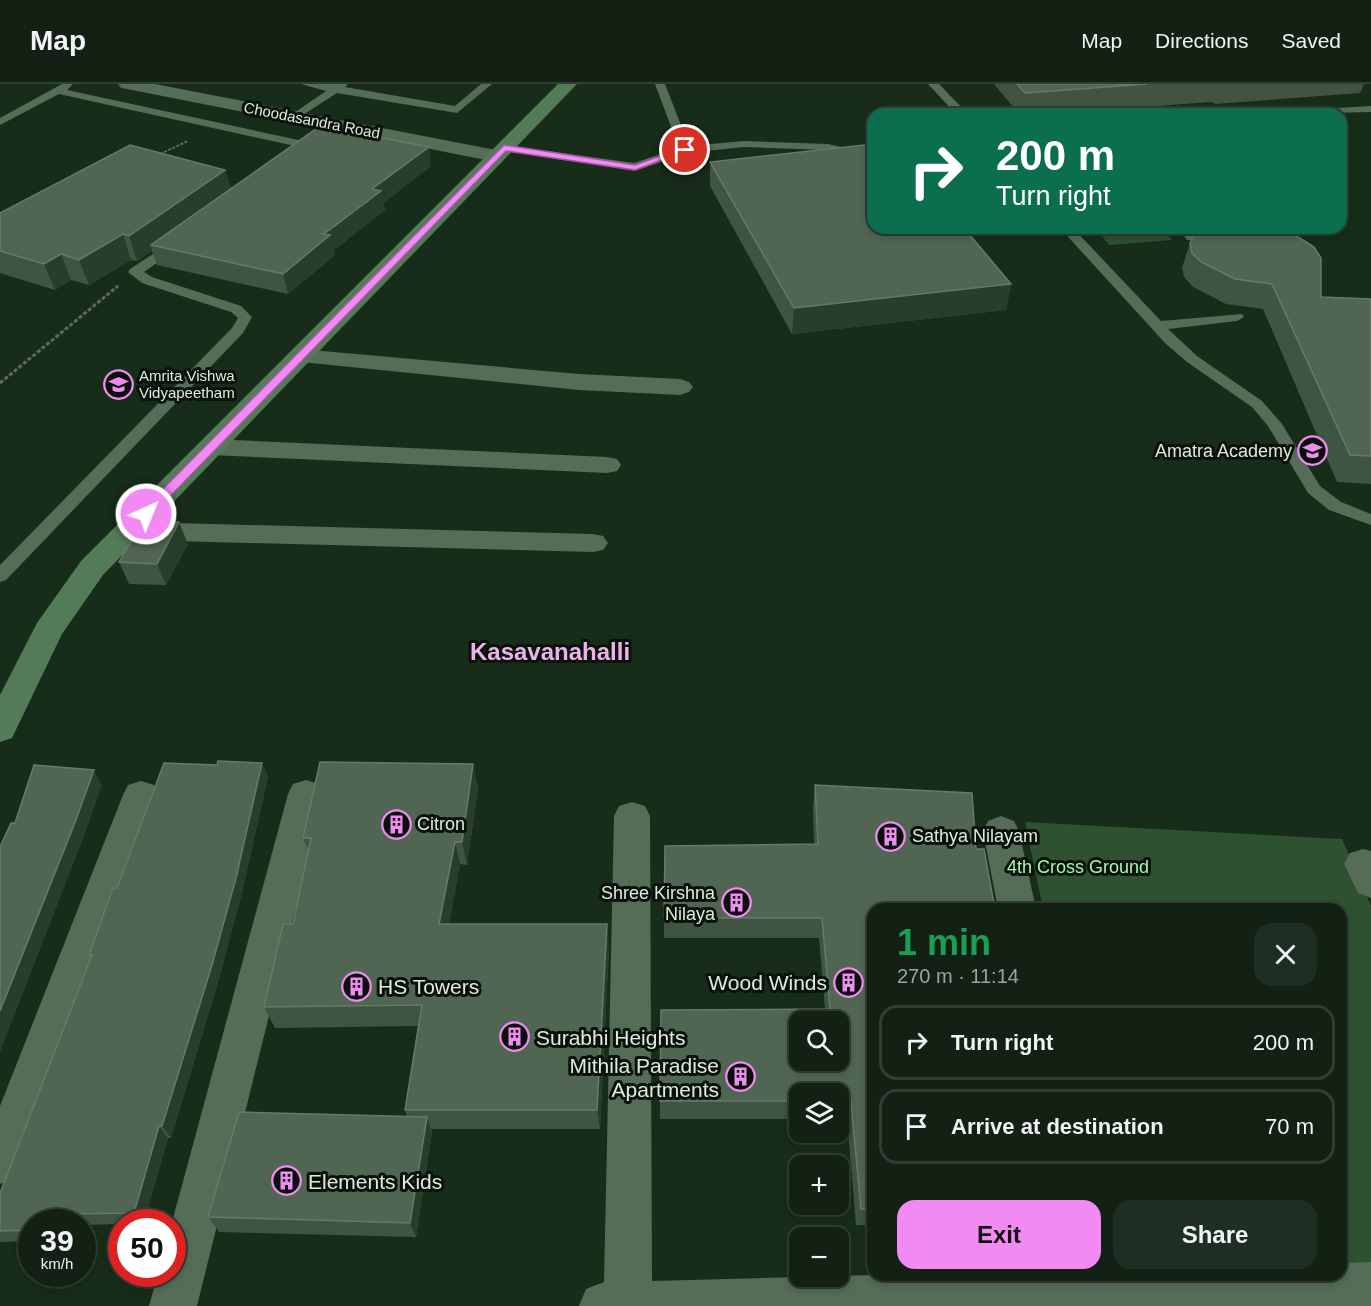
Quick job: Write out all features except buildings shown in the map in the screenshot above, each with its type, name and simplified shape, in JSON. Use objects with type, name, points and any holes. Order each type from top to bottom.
[{"type":"main road","points":[[0,729],[48,631],[92,568],[568,84]]},
{"type":"street","name":"Choodasandra Road","points":[[127,84],[295,117],[500,152]]},
{"type":"street","points":[[300,356],[579,382],[680,387]]},
{"type":"street","points":[[211,447],[606,465]]},
{"type":"street","points":[[129,531],[593,543]]},
{"type":"street","points":[[173,1306],[306,794]]},
{"type":"street","points":[[0,1162],[141,795]]},
{"type":"street","points":[[628,1306],[632,816]]},
{"type":"street","points":[[1001,831],[1016,903]]},
{"type":"street","points":[[603,1306],[1099,1291],[1371,1286]]},
{"type":"lane","points":[[306,84],[339,87],[456,110],[487,84]]},
{"type":"lane","points":[[660,84],[685,150]]},
{"type":"lane","points":[[933,84],[956,108]]},
{"type":"lane","points":[[0,122],[64,87],[299,143],[306,151],[286,166]]},
{"type":"lane","points":[[295,117],[339,87]]},
{"type":"lane","points":[[1347,111],[1371,110]]},
{"type":"lane","points":[[500,152],[635,167],[685,150],[744,144],[828,147],[867,156]]},
{"type":"lane","points":[[0,576],[238,330],[245,317],[236,309],[147,280],[135,272],[192,232]]},
{"type":"lane","points":[[1072,234],[1157,326],[1192,359],[1257,404],[1274,424],[1314,489],[1324,499],[1371,520]]},
{"type":"lane","points":[[1157,326],[1237,317]]},
{"type":"path","points":[[153,157],[216,125]]},
{"type":"path","points":[[0,383],[135,272]]},
{"type":"green space","points":[[1101,234],[1167,234],[1172,240],[1109,245]]},
{"type":"green space","name":"4th Cross Ground","points":[[1025,822],[1342,839],[1371,906],[1371,1270],[1347,1271],[1347,903],[1042,903]]},
{"type":"place","name":"Amrita Vishwa Vidyapeetham","points":[[118,384]]},
{"type":"place","name":"Amatra Academy","points":[[1313,451]]},
{"type":"place","name":"Citron","points":[[396,824]]},
{"type":"place","name":"Sathya Nilayam","points":[[891,836]]},
{"type":"place","name":"Shree Kirshna Nilaya","points":[[736,903]]},
{"type":"place","name":"Wood Winds","points":[[848,982]]},
{"type":"place","name":"HS Towers","points":[[357,986]]},
{"type":"place","name":"Surabhi Heights","points":[[515,1037]]},
{"type":"place","name":"Mithila Paradise Apartments","points":[[740,1077]]},
{"type":"place","name":"Elements Kids","points":[[287,1181]]},
{"type":"district","name":"Kasavanahalli","points":[[550,651]]},
{"type":"route","points":[[146,514],[504,148],[635,167],[685,150]]}]
